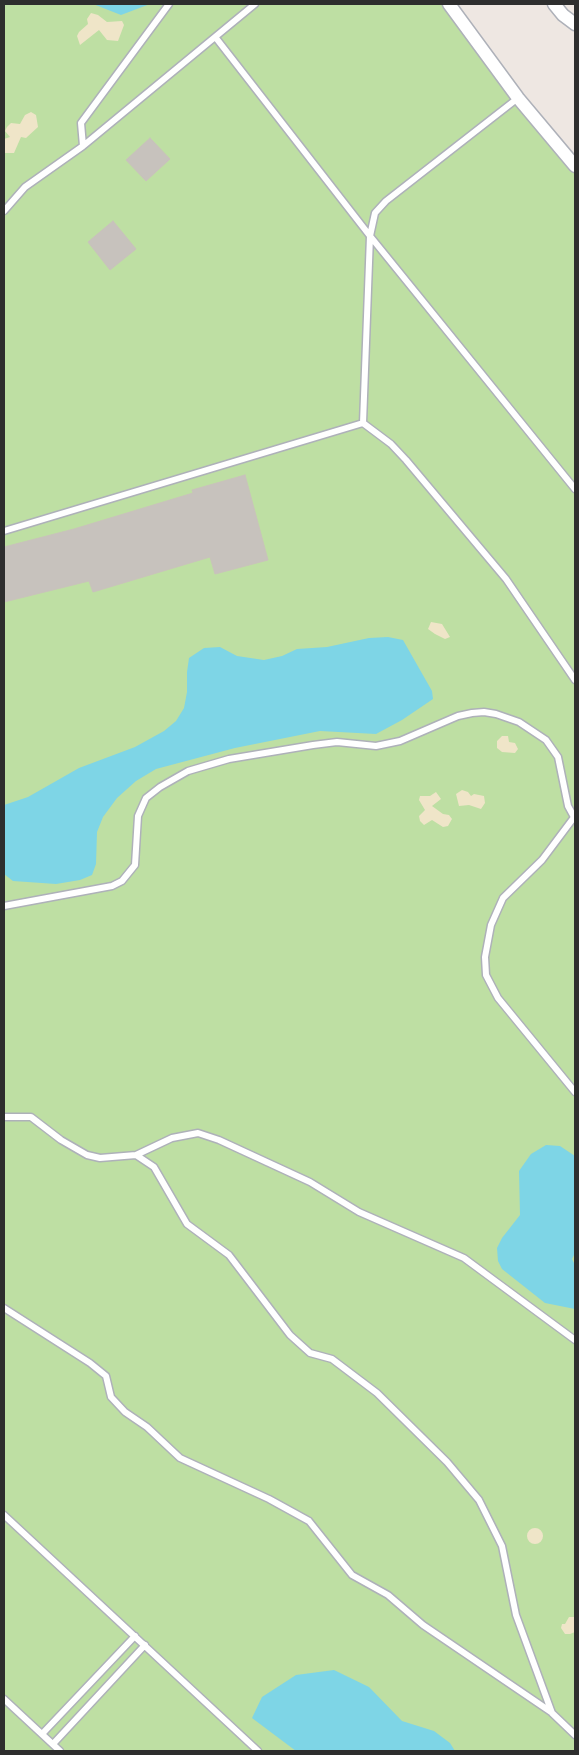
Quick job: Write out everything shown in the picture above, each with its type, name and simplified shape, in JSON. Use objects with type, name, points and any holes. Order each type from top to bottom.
[{"type":"street","points":[[449,4],[518,98],[575,166]]},
{"type":"street","points":[[554,4],[575,24]]},
{"type":"lane","points":[[83,146],[81,123],[169,4]]},
{"type":"lane","points":[[4,211],[25,187],[83,146],[255,4]]},
{"type":"lane","points":[[216,38],[370,236],[575,489]]},
{"type":"lane","points":[[363,423],[370,236],[375,213],[386,201],[518,98]]},
{"type":"lane","points":[[4,531],[363,423]]},
{"type":"lane","points":[[363,423],[391,444],[406,460],[500,572],[536,619],[575,680]]},
{"type":"lane","points":[[4,906],[112,886],[122,881],[135,865],[138,816],[146,798],[160,787],[188,771],[229,759],[313,745],[337,742],[376,746],[400,742],[458,716],[478,712],[496,714],[519,722],[546,740],[558,757],[568,806],[575,817],[542,860],[503,898],[491,925],[485,957],[486,975],[498,998],[575,1092]]},
{"type":"lane","points":[[4,1117],[31,1117],[61,1140],[94,1157],[136,1155],[172,1138],[198,1133],[219,1140],[310,1182],[359,1212],[464,1258],[575,1340]]},
{"type":"lane","points":[[136,1155],[154,1167],[187,1224],[230,1255],[290,1336],[310,1354],[332,1359],[377,1394],[447,1462],[479,1500],[502,1546],[516,1615],[552,1713]]},
{"type":"lane","points":[[4,1308],[106,1376],[111,1397],[124,1412],[147,1427],[180,1458],[269,1499],[309,1521],[352,1576],[388,1595],[423,1624],[552,1713],[575,1735]]},
{"type":"lane","points":[[4,1515],[258,1751]]},
{"type":"lane","points":[[42,1734],[135,1636]]},
{"type":"lane","points":[[53,1744],[145,1645]]},
{"type":"lane","points":[[4,1699],[60,1751]]},
{"type":"green space","points":[[4,4],[443,4],[511,96],[575,173],[575,1751],[4,1751]]},
{"type":"sand","points":[[91,13],[98,15],[107,22],[122,21],[124,25],[118,41],[107,40],[99,30],[80,45],[77,36],[88,24],[87,19]]},
{"type":"sand","points":[[31,112],[36,115],[38,127],[26,138],[21,137],[14,153],[5,153],[4,139],[10,137],[5,131],[7,127],[11,123],[20,124],[25,115]]},
{"type":"sand","points":[[431,622],[442,624],[450,637],[445,639],[428,629]]},
{"type":"sand","points":[[502,736],[508,736],[509,742],[515,743],[518,749],[515,753],[502,752],[497,748],[497,741]]},
{"type":"sand","points":[[462,790],[468,792],[471,796],[474,794],[484,796],[485,803],[481,809],[469,805],[459,806],[456,794]]},
{"type":"sand","points":[[436,792],[441,799],[432,806],[443,814],[449,815],[452,819],[448,826],[443,827],[432,820],[424,825],[420,821],[419,816],[425,810],[419,800],[420,796],[430,796]]},
{"type":"sand","points":[[535,1528],[541,1530],[543,1536],[541,1542],[535,1544],[529,1542],[527,1536],[529,1530]]},
{"type":"sand","points":[[569,1617],[575,1617],[575,1632],[565,1634],[561,1628],[562,1624],[565,1624]]},
{"type":"water","points":[[93,4],[150,4],[121,15]]},
{"type":"water","points":[[388,637],[403,640],[432,691],[433,699],[402,720],[376,734],[320,731],[235,748],[156,769],[136,781],[117,798],[103,817],[97,832],[96,864],[92,875],[80,880],[56,884],[13,881],[4,874],[4,805],[28,797],[79,768],[135,747],[164,731],[176,721],[184,708],[189,658],[204,648],[220,647],[237,656],[264,660],[282,656],[297,649],[327,647],[369,638]]},
{"type":"water","points":[[546,1145],[560,1146],[575,1156],[575,1253],[572,1259],[575,1265],[575,1309],[545,1303],[502,1269],[498,1261],[497,1248],[502,1238],[520,1215],[519,1171],[531,1154]]},
{"type":"water","points":[[334,1670],[369,1687],[402,1721],[434,1731],[450,1743],[455,1751],[296,1751],[252,1718],[262,1697],[296,1675]]},
{"type":"building","points":[[150,138],[170,159],[146,181],[126,160]]},
{"type":"building","points":[[113,221],[136,249],[110,270],[88,242]]},
{"type":"building","points":[[245,475],[268,560],[215,574],[210,557],[93,592],[89,581],[4,602],[4,547],[74,529],[193,493],[192,490]]}]
